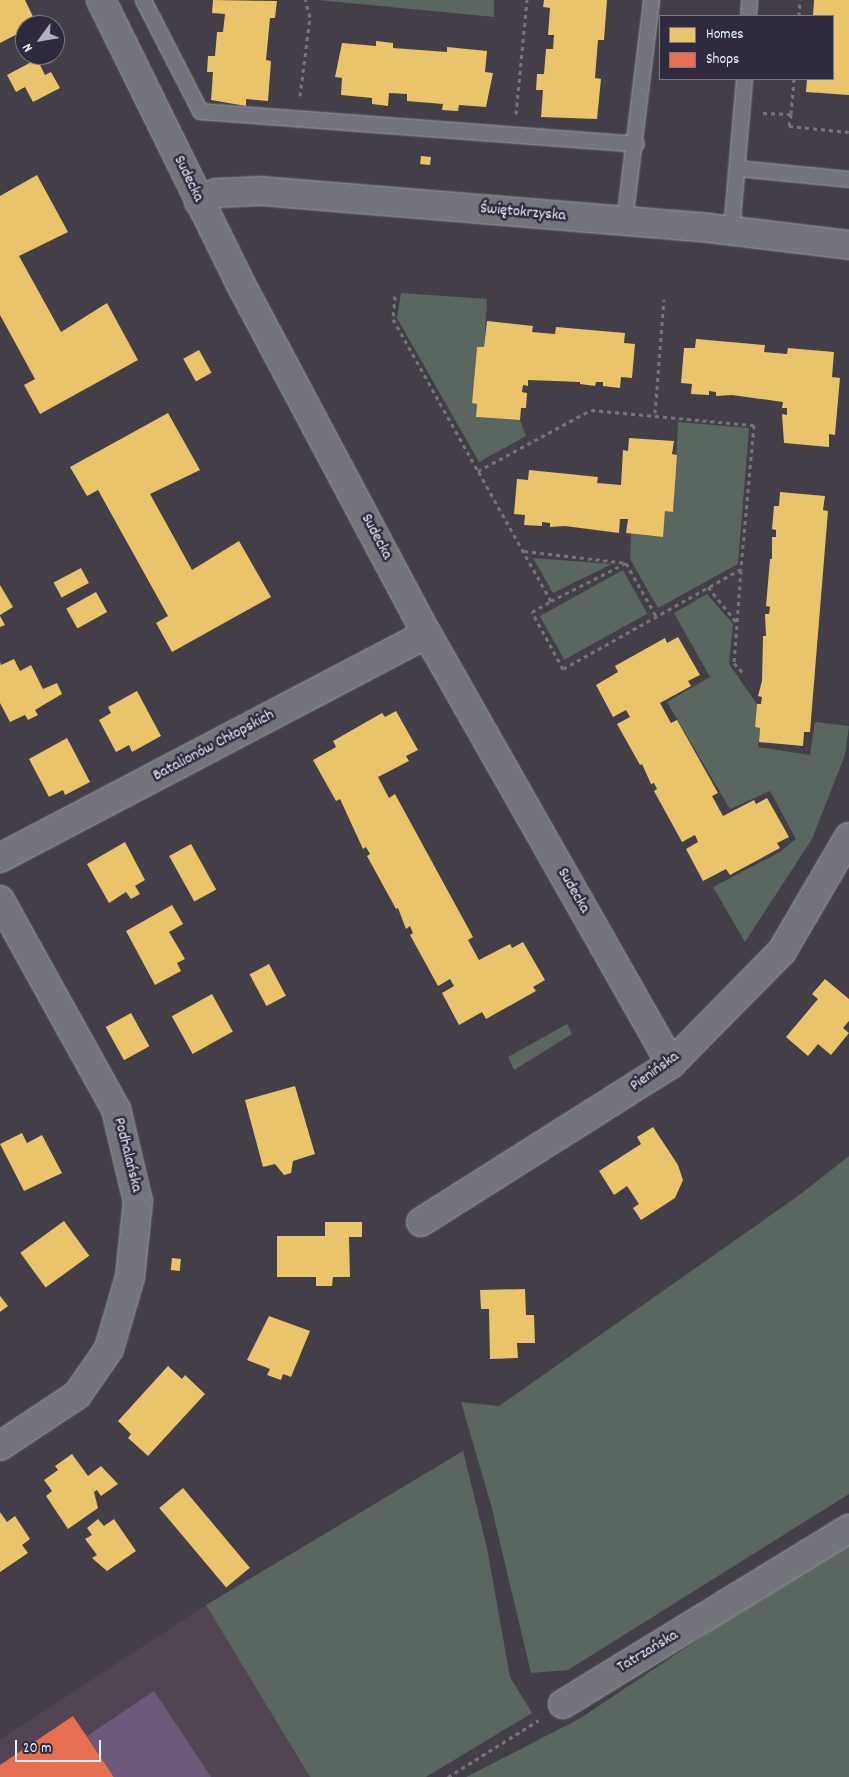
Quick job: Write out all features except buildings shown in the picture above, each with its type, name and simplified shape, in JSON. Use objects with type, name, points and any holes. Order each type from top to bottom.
[{"type":"street","name":"Sudecka","points":[[101,0],[199,202],[428,634],[671,1064]]},
{"type":"street","name":"Świętokrzyska","points":[[199,202],[216,193],[261,191],[624,221],[849,245]]},
{"type":"street","name":"Batalionów Chłopskich","points":[[0,858],[428,634]]},
{"type":"street","name":"Pienińska","points":[[421,1222],[671,1064],[782,951],[849,838]]},
{"type":"street","name":"Podhalańska","points":[[0,900],[116,1109],[138,1201],[130,1276],[110,1349],[77,1395],[0,1446]]},
{"type":"street","name":"Tatrzańska","points":[[563,1704],[849,1530]]},
{"type":"lane","points":[[143,0],[200,111],[636,144]]},
{"type":"lane","points":[[624,221],[636,144],[651,0]]},
{"type":"lane","points":[[748,15],[749,0]]},
{"type":"lane","points":[[731,231],[744,80]]},
{"type":"lane","points":[[737,168],[849,178]]},
{"type":"path","points":[[297,119],[310,17],[305,0]]},
{"type":"path","points":[[514,135],[527,0]]},
{"type":"path","points":[[799,15],[800,0]]},
{"type":"path","points":[[794,80],[789,126],[849,132]]},
{"type":"path","points":[[742,112],[791,114]]},
{"type":"path","points":[[395,296],[393,319],[551,601]]},
{"type":"path","points":[[655,413],[664,299]]},
{"type":"path","points":[[478,471],[591,410],[655,413],[754,425],[734,663],[744,675]]},
{"type":"path","points":[[524,551],[626,562]]},
{"type":"path","points":[[626,562],[532,612],[562,669],[742,569]]},
{"type":"path","points":[[626,562],[656,616]]},
{"type":"path","points":[[708,587],[737,623]]},
{"type":"path","points":[[448,1777],[563,1704]]},
{"type":"shaded area","points":[[318,0],[494,0],[494,17]]},
{"type":"shaded area","points":[[401,293],[487,299],[484,347],[477,347],[472,403],[477,404],[476,417],[520,420],[526,436],[479,462],[397,318]]},
{"type":"shaded area","points":[[678,422],[749,428],[738,564],[658,608],[630,559],[631,534],[662,537],[665,511],[673,511]]},
{"type":"shaded area","points":[[533,558],[612,564],[553,593]]},
{"type":"shaded area","points":[[623,570],[647,614],[564,660],[540,616]]},
{"type":"shaded area","points":[[707,594],[733,624],[729,664],[757,704],[755,727],[760,728],[758,747],[810,755],[815,722],[849,726],[845,755],[812,839],[745,942],[713,887],[780,852],[796,839],[770,791],[730,809],[667,702],[710,677],[674,613]]},
{"type":"shaded area","points":[[567,1024],[572,1034],[514,1070],[508,1057]]},
{"type":"shaded area","points":[[849,1156],[849,1494],[568,1670],[531,1673],[491,1505],[461,1402],[499,1406],[798,1196]]},
{"type":"shaded area","points":[[463,1451],[487,1548],[510,1677],[532,1713],[426,1777],[310,1777],[206,1605]]},
{"type":"shaded area","points":[[849,1546],[849,1777],[466,1777],[579,1719],[717,1627]]},
{"type":"shaded area","points":[[206,1605],[310,1777],[0,1777],[0,1740]]}]
